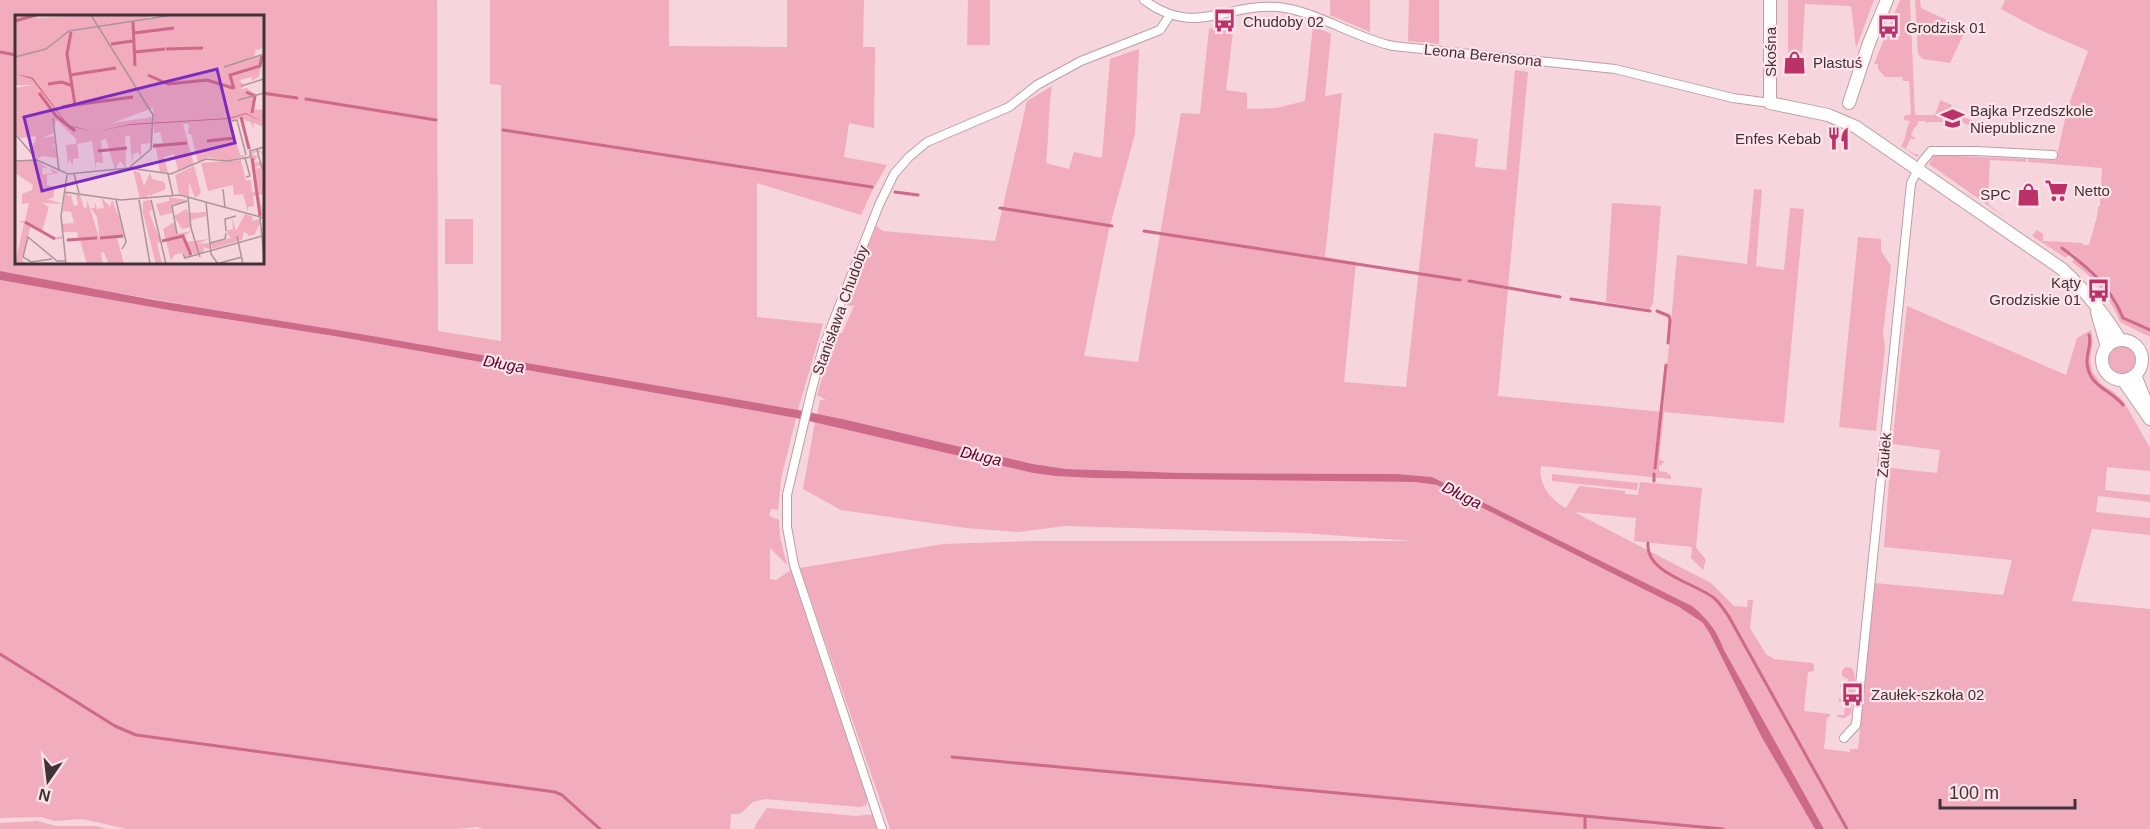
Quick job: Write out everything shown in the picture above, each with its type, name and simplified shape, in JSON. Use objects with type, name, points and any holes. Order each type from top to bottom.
[{"type":"street","name":"Leona Berensona","points":[[1144,0],[1170,15],[1192,19],[1248,9],[1280,7],[1311,16],[1375,42],[1393,46],[1615,69],[1733,98],[1828,115],[1856,127],[2062,269],[2111,325],[2120,340]]},
{"type":"street","name":"Skośna","points":[[1770,0],[1770,103]]},
{"type":"street","points":[[1856,127],[1849,103],[1869,43],[1887,0]]},
{"type":"street","name":"Stanisława Chudoby","points":[[882,829],[809,611],[789,542],[787,495],[823,348],[874,216],[890,181],[902,164],[927,142],[939,135],[1009,107],[1037,85],[1073,65],[1160,30],[1170,15]]},
{"type":"street","points":[[1828,115],[1849,103]]},
{"type":"street","points":[[1918,169],[1928,154],[1936,150],[2053,155]]},
{"type":"street","name":"Zaułek","points":[[1844,738],[1856,725],[1911,183],[1918,169]]},
{"type":"street","name":"Leona Berensona","points":[[2094,306],[2107,347]]},
{"type":"street","points":[[2123,380],[2135,375],[2145,355],[2131,342],[2120,340],[2107,347],[2102,360],[2104,369],[2110,376],[2123,380],[2150,417]]},
{"type":"street","points":[[2135,375],[2150,417]]},
{"type":"shaded area","points":[[0,0],[437,0],[438,331],[501,341],[501,85],[490,84],[490,0],[669,0],[669,46],[787,47],[787,0],[864,0],[863,47],[875,47],[874,128],[849,123],[844,157],[887,165],[861,215],[757,183],[757,317],[823,324],[798,410],[0,271]]},
{"type":"shaded area","points":[[968,0],[990,0],[990,45],[967,45]]},
{"type":"shaded area","points":[[1330,0],[1370,0],[1370,32],[1330,15]]},
{"type":"shaded area","points":[[1409,0],[1439,0],[1439,44],[1408,41]]},
{"type":"shaded area","points":[[1788,0],[1874,0],[1856,48],[1851,6],[1805,4],[1802,54],[1788,55]]},
{"type":"shaded area","points":[[1900,0],[1910,0],[1915,115],[1935,115],[1940,100],[1952,105],[1950,111],[1982,125],[1978,134],[1971,132],[1973,127],[1962,122],[1960,126],[1949,126],[1949,122],[1928,122],[1926,124],[1926,121],[1918,121],[1911,135],[1916,139],[1910,139],[1906,149],[1919,155],[1917,157],[1901,146],[1910,121],[1904,120],[1904,116],[1911,114],[1909,81],[1903,81],[1902,77],[1885,77],[1878,69],[1878,64],[1874,64]]},
{"type":"shaded area","points":[[1915,0],[1920,0],[1921,8],[1966,29],[1950,63],[1923,59],[1918,54]]},
{"type":"shaded area","points":[[2005,0],[2150,0],[2150,337],[2120,322],[2100,288],[2072,262],[2076,256],[2071,252],[2066,258],[2032,236],[2037,230],[2043,234],[2043,241],[2089,245],[2100,206],[2102,168],[2028,162],[2028,159],[2056,160],[2067,110],[2088,51],[2038,29],[2001,9]]},
{"type":"shaded area","points":[[1234,23],[1226,90],[1247,93],[1247,109],[1276,108],[1305,101],[1313,26],[1331,34],[1325,96],[1342,93],[1325,257],[1356,262],[1344,382],[1406,387],[1434,133],[1478,139],[1475,167],[1506,170],[1515,70],[1528,72],[1498,396],[1663,412],[1677,255],[1747,264],[1754,189],[1762,190],[1756,266],[1784,270],[1790,208],[1804,209],[1784,423],[1664,412],[1659,460],[1664,461],[1662,465],[1659,465],[1659,471],[1666,472],[1671,479],[1541,466],[1541,479],[1550,496],[1566,508],[1579,486],[1625,491],[1625,494],[1638,495],[1640,482],[1702,488],[1696,547],[1706,560],[1703,570],[1691,558],[1692,547],[1634,541],[1636,518],[1574,512],[1711,583],[1734,606],[1747,607],[1748,600],[1753,600],[1750,628],[1766,654],[1774,659],[1814,665],[1814,671],[1808,672],[1804,711],[1830,714],[1830,717],[1827,717],[1824,749],[1850,752],[1850,749],[1858,749],[1875,583],[2003,595],[2012,560],[1884,547],[1890,468],[1937,473],[1940,450],[1892,444],[1907,306],[2066,375],[2077,338],[2091,330],[2092,371],[2101,384],[2124,402],[2150,448],[2150,471],[2107,467],[2105,490],[2150,495],[2150,502],[2098,496],[2096,512],[2150,518],[2150,535],[2092,529],[2072,601],[2150,609],[2150,829],[1824,829],[1724,650],[1719,637],[1692,606],[1432,477],[1397,474],[1183,473],[1066,469],[1033,464],[817,415],[820,400],[826,400],[817,395],[836,333],[842,333],[854,306],[847,305],[876,226],[883,231],[995,241],[1027,101],[1052,86],[1046,163],[1069,169],[1074,152],[1102,158],[1110,59],[1139,49],[1135,134],[1109,229],[1084,356],[1138,362],[1181,113],[1200,114],[1209,29]]},
{"type":"shaded area","points":[[1934,155],[2026,159],[2026,162],[1990,160],[1988,196],[1991,199],[1988,204],[2009,220],[1929,164]]},
{"type":"shaded area","points":[[1612,203],[1661,206],[1653,304],[1649,309],[1606,302]]},
{"type":"shaded area","points":[[445,219],[473,219],[473,264],[445,264]]},
{"type":"shaded area","points":[[1858,237],[1881,239],[1881,251],[1891,266],[1883,333],[1885,347],[1876,431],[1839,427]]},
{"type":"shaded area","points":[[0,280],[174,311],[340,337],[796,418],[781,479],[778,510],[771,509],[769,516],[779,520],[780,537],[787,565],[770,548],[770,579],[776,580],[791,570],[867,798],[867,805],[860,807],[765,799],[753,802],[740,814],[731,814],[730,829],[483,829],[477,827],[456,829],[126,829],[83,819],[54,821],[41,817],[0,818]]},
{"type":"shaded area","points":[[2122,347],[2131,351],[2135,360],[2131,369],[2122,373],[2113,369],[2109,360],[2113,351]]},
{"type":"shaded area","points":[[815,422],[1033,473],[1055,476],[1414,482],[1437,485],[1679,607],[1703,623],[1761,736],[1815,829],[890,829],[800,568],[943,544],[1033,541],[1414,541],[1301,533],[1065,526],[1019,532],[966,528],[841,510],[803,489]]},
{"type":"shaded area","points":[[1552,474],[1638,483],[1637,490],[1552,481]]},
{"type":"shaded area","points":[[1845,667],[1852,668],[1855,676],[1851,714],[1844,718],[1837,717],[1837,715],[1844,715],[1845,703],[1839,702],[1839,699],[1846,700],[1847,688],[1840,687],[1841,684],[1847,685],[1848,679],[1842,676]]},
{"type":"shaded area","points":[[767,808],[856,816],[875,814],[879,829],[754,829]]},
{"type":"shaded area","points":[[37,821],[56,826],[95,826],[107,829],[0,829],[0,823]]},
{"type":"water","name":"Długa","points":[[0,271],[154,300],[798,410],[1033,464],[1066,469],[1183,473],[1397,474],[1432,477],[1692,606],[1715,631],[1824,829],[1815,829],[1761,736],[1703,623],[1679,607],[1437,485],[1414,482],[1095,478],[1033,473],[796,418],[340,337],[174,311],[0,280]]},
{"type":"waterway","points":[[0,52],[15,55]]},
{"type":"waterway","points":[[264,93],[297,98]]},
{"type":"waterway","points":[[306,99],[436,120]]},
{"type":"waterway","points":[[503,130],[872,187]]},
{"type":"waterway","points":[[895,192],[918,195]]},
{"type":"waterway","points":[[1000,208],[1112,226]]},
{"type":"waterway","points":[[1144,231],[1460,280]]},
{"type":"waterway","points":[[2062,248],[2098,278],[2112,296],[2123,318],[2150,330]]},
{"type":"waterway","points":[[1469,281],[1560,297]]},
{"type":"waterway","points":[[1571,299],[1650,311]]},
{"type":"waterway","points":[[1657,311],[1669,316],[1668,343]]},
{"type":"waterway","points":[[2089,335],[2087,356],[2089,371],[2096,383],[2123,405]]},
{"type":"waterway","points":[[1655,468],[1666,365]]},
{"type":"waterway","points":[[1654,474],[1654,481]]},
{"type":"waterway","points":[[1648,543],[1649,553],[1654,562],[1663,570],[1714,598],[1729,617],[1847,829]]},
{"type":"waterway","points":[[0,654],[115,726],[136,735],[555,792],[562,795],[600,829]]},
{"type":"waterway","points":[[952,757],[1585,816]]},
{"type":"waterway","points":[[1585,829],[1585,816],[1723,829]]},
{"type":"place","name":"Chudoby 02","points":[[1225,21]]},
{"type":"place","name":"Grodzisk 01","points":[[1888,27]]},
{"type":"place","name":"Plastuś","points":[[1795,62]]},
{"type":"place","name":"Bajka Przedszkole Niepubliczne","points":[[1952,119]]},
{"type":"place","name":"Enfes Kebab","points":[[1839,138]]},
{"type":"place","name":"Netto","points":[[2056,190]]},
{"type":"place","name":"SPC","points":[[2029,194]]},
{"type":"place","name":"Kąty Grodziskie 01","points":[[2099,291]]},
{"type":"place","name":"Zaułek-szkoła 02","points":[[1853,694]]}]
